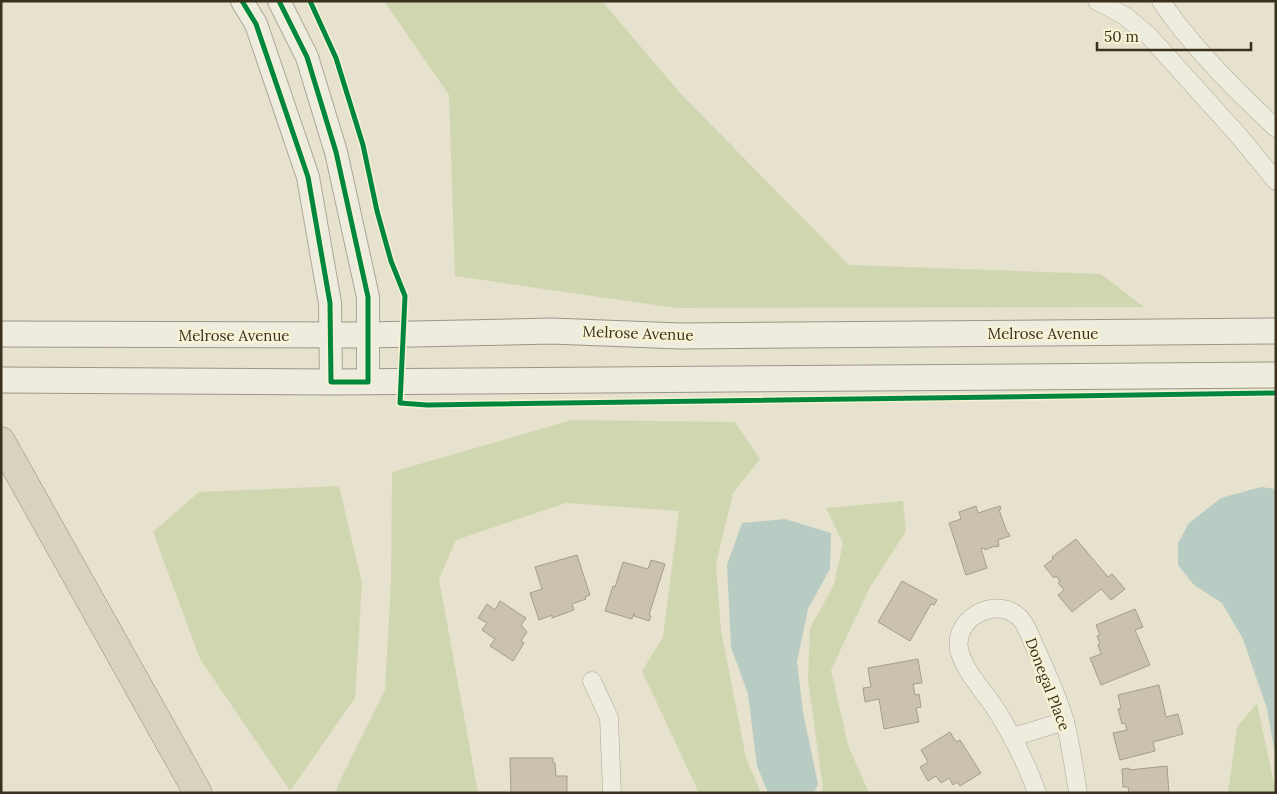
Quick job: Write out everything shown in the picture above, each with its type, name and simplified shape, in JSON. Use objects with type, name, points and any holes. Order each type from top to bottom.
[{"type":"highway","points":[[1,441],[198,793]]},
{"type":"main road","name":"Melrose Avenue","points":[[1,334],[368,335],[552,330],[680,336],[1276,331]]},
{"type":"main road","points":[[1,380],[368,382],[1276,375]]},
{"type":"street","points":[[242,1],[256,24],[308,178],[330,303],[331,382]]},
{"type":"street","points":[[278,1],[307,57],[336,152],[368,297],[368,382]]},
{"type":"street","points":[[1097,1],[1125,16],[1149,36],[1239,136],[1276,181]]},
{"type":"street","points":[[1161,1],[1181,28],[1254,108],[1276,128]]},
{"type":"street","points":[[1161,50],[1181,28]]},
{"type":"street","name":"Donegal Place","points":[[1037,793],[1013,737],[966,668],[960,652],[959,639],[965,625],[977,613],[990,609],[1006,610],[1018,617],[1027,630],[1042,662],[1064,721],[1078,793]]},
{"type":"street","points":[[592,681],[609,718],[612,793]]},
{"type":"street","points":[[1013,737],[1064,721]]},
{"type":"green space","points":[[384,1],[602,1],[681,94],[849,265],[1101,274],[1144,307],[676,308],[455,276],[449,95]]},
{"type":"green space","points":[[572,420],[735,422],[760,459],[733,493],[716,564],[721,630],[746,758],[761,793],[699,793],[642,671],[663,637],[679,511],[566,503],[456,540],[439,579],[478,793],[336,793],[338,785],[385,690],[391,582],[392,472]]},
{"type":"green space","points":[[339,486],[362,583],[355,698],[290,791],[200,659],[153,532],[199,492]]},
{"type":"green space","points":[[903,501],[906,531],[870,587],[831,670],[848,745],[869,793],[821,793],[823,788],[808,680],[810,628],[834,585],[843,543],[826,508]]},
{"type":"green space","points":[[1257,703],[1276,793],[1228,793],[1237,727]]},
{"type":"shaded area","points":[[1261,487],[1276,489],[1276,760],[1267,709],[1243,639],[1222,603],[1194,585],[1178,565],[1178,543],[1189,523],[1221,498]]},
{"type":"shaded area","points":[[785,519],[831,533],[830,569],[808,609],[797,662],[803,712],[818,784],[814,793],[768,793],[757,766],[748,694],[731,647],[727,565],[742,523]]},
{"type":"building","points":[[976,506],[978,513],[1000,506],[1001,509],[999,510],[1010,536],[998,540],[999,546],[985,550],[985,548],[981,549],[987,568],[966,575],[949,523],[961,519],[959,512]]},
{"type":"building","points":[[1076,539],[1108,577],[1112,574],[1125,589],[1111,600],[1101,589],[1072,612],[1058,595],[1064,590],[1058,583],[1060,581],[1056,576],[1054,578],[1044,566],[1053,559],[1052,557]]},
{"type":"building","points":[[577,555],[590,595],[585,597],[586,599],[572,604],[574,610],[552,618],[552,615],[539,620],[530,593],[542,589],[535,567]]},
{"type":"building","points":[[651,560],[665,564],[649,615],[651,616],[649,621],[634,616],[634,613],[632,619],[605,611],[623,562],[648,569]]},
{"type":"building","points":[[902,581],[937,600],[934,605],[931,604],[910,641],[878,622]]},
{"type":"building","points":[[500,601],[526,618],[521,625],[527,632],[521,641],[524,643],[513,661],[490,646],[495,639],[482,630],[487,623],[478,618],[487,604],[495,610]]},
{"type":"building","points":[[1135,609],[1143,627],[1135,630],[1150,665],[1101,685],[1090,658],[1101,654],[1097,636],[1100,635],[1096,625]]},
{"type":"building","points":[[918,659],[922,683],[913,684],[915,695],[919,694],[921,707],[916,708],[919,722],[884,729],[879,699],[865,702],[863,688],[871,687],[868,668]]},
{"type":"building","points":[[1159,685],[1166,717],[1178,714],[1183,734],[1153,742],[1155,751],[1120,760],[1113,733],[1127,730],[1125,723],[1122,724],[1118,709],[1121,708],[1118,695]]},
{"type":"building","points":[[950,732],[956,742],[960,740],[981,773],[960,786],[957,782],[953,785],[949,778],[941,783],[936,776],[928,781],[920,767],[928,762],[921,750]]},
{"type":"building","points":[[510,758],[553,758],[556,776],[567,776],[567,793],[511,793]]},
{"type":"building","points":[[1167,766],[1169,793],[1129,793],[1128,787],[1123,787],[1122,769]]},
{"type":"cycle path","points":[[242,1],[256,24],[308,177],[330,303],[331,382],[368,382],[368,297],[336,152],[307,57],[279,1]]},
{"type":"cycle path","points":[[310,1],[336,58],[363,145],[377,211],[391,261],[405,296],[400,403],[427,405],[1276,393]]}]
